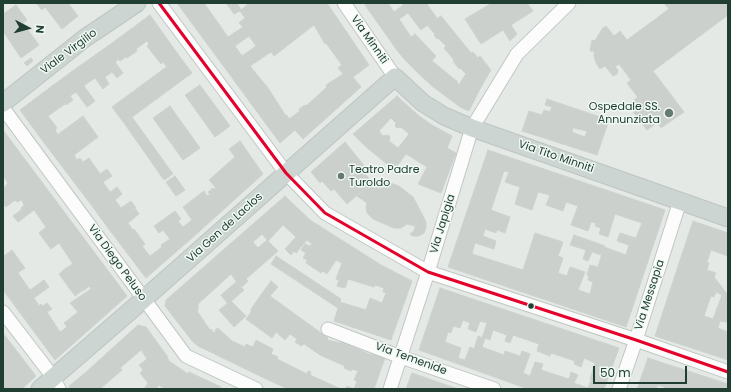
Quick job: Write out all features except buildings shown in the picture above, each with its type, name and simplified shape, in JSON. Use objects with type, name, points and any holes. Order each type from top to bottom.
[{"type":"main road","name":"Viale Virgilio","points":[[3,103],[85,38],[137,3]]},
{"type":"main road","name":"Via Gen de Laclos","points":[[40,389],[56,383],[144,299],[395,77]]},
{"type":"main road","name":"Via Tito Minniti","points":[[395,77],[423,103],[444,116],[472,128],[728,218]]},
{"type":"street","points":[[159,3],[286,173],[325,213],[428,272],[636,340],[728,372]]},
{"type":"street","name":"Via Minniti","points":[[344,3],[395,77]]},
{"type":"street","name":"Via Japigia","points":[[390,389],[472,128],[517,54],[570,3]]},
{"type":"street","name":"Via Diego Peluso","points":[[3,108],[186,356],[256,389]]},
{"type":"street","name":"Via Messapia","points":[[619,389],[680,201]]},
{"type":"street","points":[[3,312],[56,383]]},
{"type":"street","name":"Via Temenide","points":[[328,329],[401,357],[494,389]]},
{"type":"transit line","points":[[159,3],[286,173],[325,213],[428,272],[636,340],[728,372]]},
{"type":"place","name":"Ospedale SS. Annunziata","points":[[669,113]]},
{"type":"place","name":"Teatro Padre Turoldo","points":[[341,176]]}]
